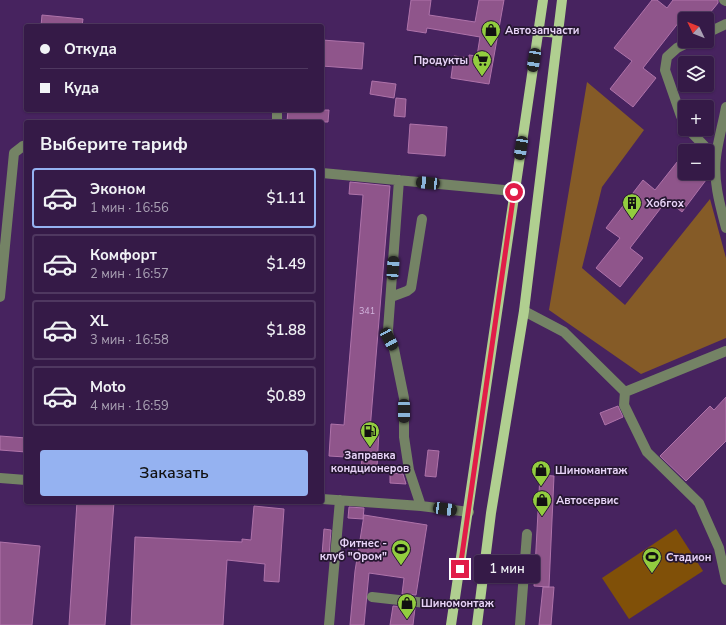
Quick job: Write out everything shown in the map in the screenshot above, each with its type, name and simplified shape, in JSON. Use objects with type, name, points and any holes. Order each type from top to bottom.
[{"type":"main road","points":[[538,0],[541,11]]},
{"type":"main road","points":[[451,625],[543,0]]},
{"type":"main road","points":[[477,625],[491,513],[524,312],[562,0]]},
{"type":"main road","points":[[538,31],[558,33]]},
{"type":"street","points":[[714,30],[726,24]]},
{"type":"street","points":[[678,48],[667,57],[664,70],[678,110]]},
{"type":"street","points":[[726,107],[716,158],[716,177],[722,194],[719,204],[726,228]]},
{"type":"street","points":[[695,136],[716,158]]},
{"type":"street","points":[[0,297],[14,153],[24,146]]},
{"type":"street","points":[[324,172],[514,192]]},
{"type":"street","points":[[399,180],[388,330],[389,339],[394,349],[404,398],[404,437],[409,470],[421,506]]},
{"type":"street","points":[[391,297],[411,288],[422,219]]},
{"type":"street","points":[[524,312],[564,332],[625,392],[624,405],[647,452],[699,503],[719,548],[726,580]]},
{"type":"street","points":[[625,392],[726,352]]},
{"type":"street","points":[[0,478],[24,480]]},
{"type":"street","points":[[324,499],[421,506],[468,512]]},
{"type":"street","points":[[330,625],[340,500]]},
{"type":"street","points":[[520,625],[527,534]]},
{"type":"street","points":[[372,597],[426,603]]},
{"type":"shaded area","points":[[587,82],[644,130],[602,187],[582,268],[625,305],[710,199],[726,258],[726,338],[641,374],[549,310]]},
{"type":"shaded area","name":"Стадион","points":[[676,529],[703,571],[629,619],[602,578]]},
{"type":"building","points":[[411,0],[431,0],[429,15],[475,22],[479,0],[504,0],[489,84],[451,78],[454,56],[469,58],[469,55],[477,56],[480,37],[427,28],[426,33],[407,30]]},
{"type":"building","points":[[652,0],[657,0],[667,8],[673,0],[718,0],[718,3],[711,12],[678,12],[678,23],[643,68],[656,78],[633,107],[610,89],[632,61],[614,48]]},
{"type":"building","points":[[42,15],[83,19],[82,24],[41,24]]},
{"type":"building","points":[[324,40],[364,43],[362,69],[324,66]]},
{"type":"building","points":[[372,81],[396,84],[394,98],[370,94]]},
{"type":"building","points":[[396,98],[406,99],[405,117],[394,116]]},
{"type":"building","points":[[324,110],[329,110],[328,122],[324,122],[324,120],[287,120],[288,112],[324,112]]},
{"type":"building","points":[[410,124],[447,127],[445,156],[408,153]]},
{"type":"building","name":"Хобгох","points":[[678,161],[678,180],[706,180],[682,212],[667,200],[630,248],[643,258],[620,287],[596,268],[620,238],[606,228],[643,180],[655,190]]},
{"type":"building","points":[[350,182],[390,186],[370,430],[379,431],[377,468],[361,468],[362,458],[329,456],[331,424],[344,425],[363,195],[349,194]]},
{"type":"building","points":[[726,397],[726,441],[686,481],[660,456],[710,406],[714,410]]},
{"type":"building","points":[[618,406],[623,417],[605,425],[600,413]]},
{"type":"building","points":[[0,436],[24,438],[24,452],[0,450]]},
{"type":"building","points":[[428,450],[439,451],[436,477],[425,476]]},
{"type":"building","points":[[390,473],[403,474],[406,484],[390,483]]},
{"type":"building","points":[[540,475],[554,476],[549,587],[534,586]]},
{"type":"building","points":[[77,504],[114,504],[105,625],[69,625]]},
{"type":"building","points":[[254,506],[284,509],[279,582],[264,581],[265,564],[227,560],[223,625],[131,625],[135,537],[242,542],[242,539],[251,540]]},
{"type":"building","points":[[349,507],[364,508],[363,519],[348,518]]},
{"type":"building","points":[[364,515],[427,525],[416,595],[402,594],[404,578],[369,573],[364,625],[350,625],[355,571]]},
{"type":"building","points":[[324,529],[331,530],[329,556],[322,555]]},
{"type":"building","points":[[0,542],[40,546],[32,625],[0,625]]},
{"type":"building","points":[[543,587],[554,587],[551,625],[539,625]]},
{"type":"building","points":[[393,606],[415,608],[413,625],[390,625]]},
{"type":"place","name":"Автозапчасти","points":[[491,47]]},
{"type":"place","name":"Продукты","points":[[482,77]]},
{"type":"place","name":"Хобгох","points":[[632,220]]},
{"type":"place","name":"Заправка кондционеров","points":[[370,448]]},
{"type":"place","name":"Шиномантаж","points":[[541,487]]},
{"type":"place","name":"Автосервис","points":[[542,517]]},
{"type":"place","name":"Фитнес - клуб \"Ором\"","points":[[401,566]]},
{"type":"place","name":"Стадион","points":[[652,574]]},
{"type":"place","name":"Шиномонтаж","points":[[407,620]]},
{"type":"route","points":[[460,569],[514,192]]}]
